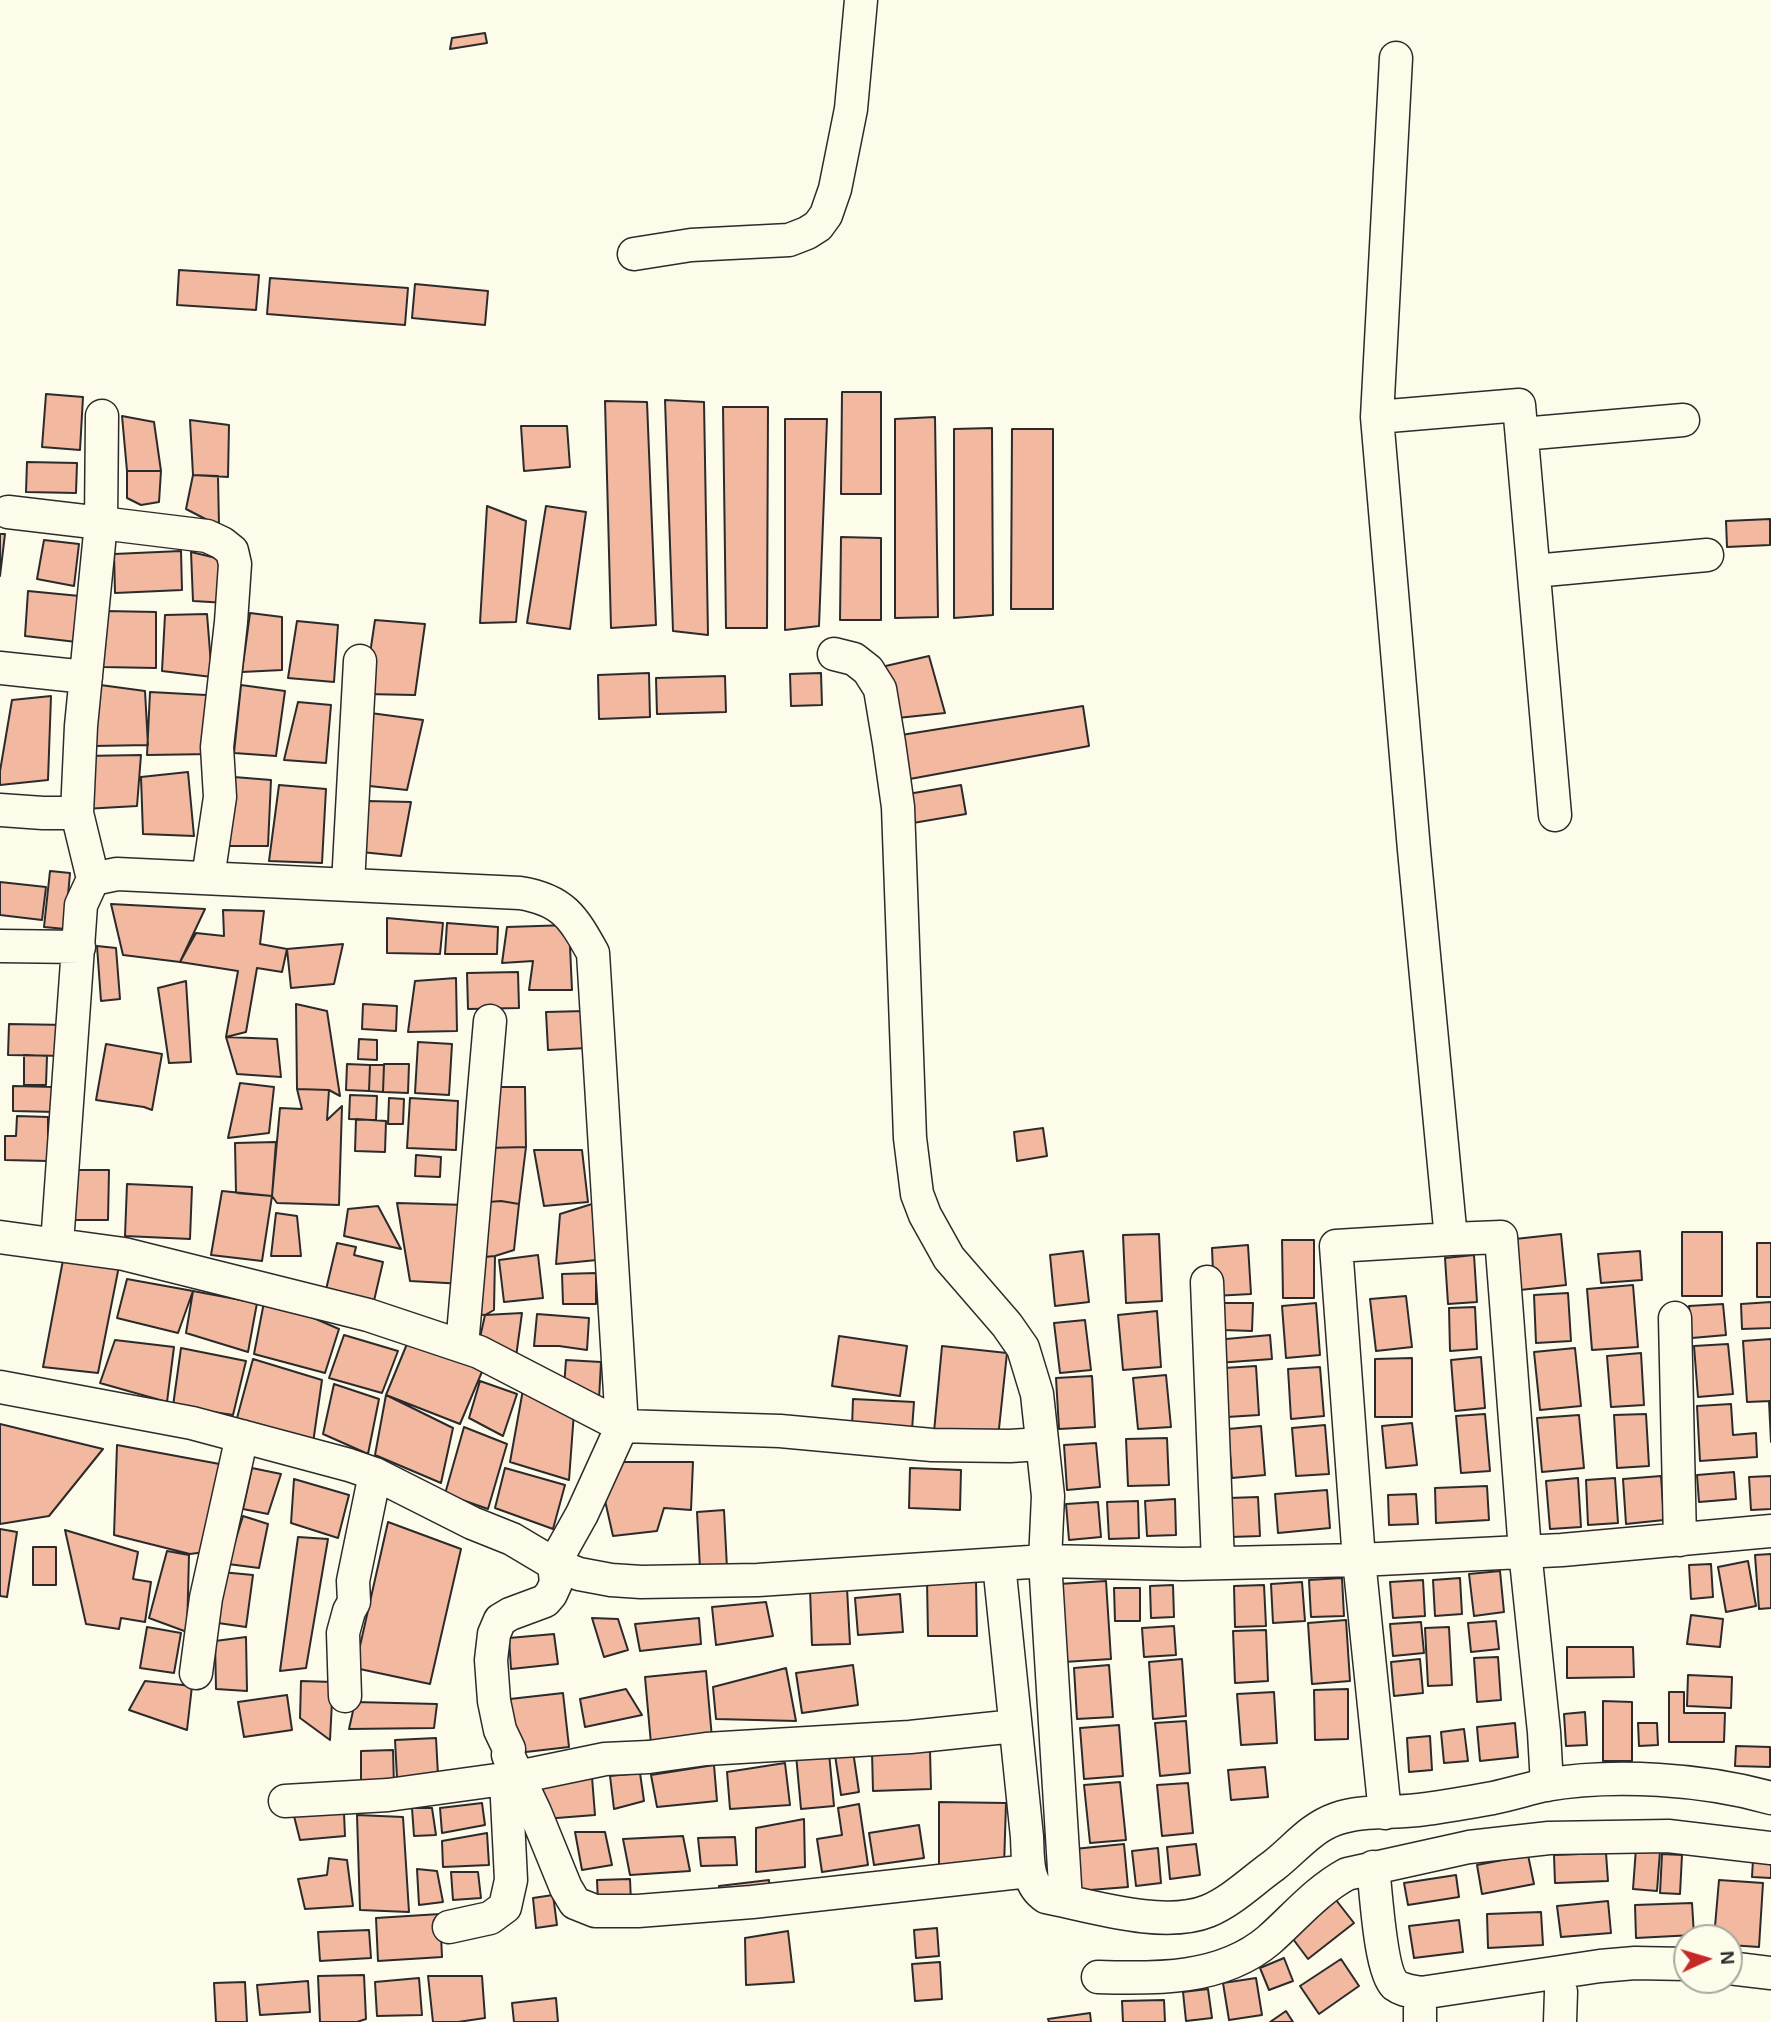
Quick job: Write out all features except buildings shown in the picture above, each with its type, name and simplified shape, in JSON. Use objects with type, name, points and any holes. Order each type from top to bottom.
[{"type":"street","points":[[634,254],[691,245],[789,240],[818,226],[826,215],[835,189],[851,109],[861,0]]},
{"type":"street","points":[[1396,58],[1377,417],[1451,1239]]},
{"type":"street","points":[[1377,417],[1519,405],[1555,815]]},
{"type":"street","points":[[57,1244],[81,905],[93,879],[77,813],[86,677],[101,523],[102,416]]},
{"type":"street","points":[[1522,434],[1683,420]]},
{"type":"street","points":[[8,512],[206,536],[222,542],[232,551],[235,564],[232,622],[217,747],[220,797],[208,878]]},
{"type":"street","points":[[1534,570],[1707,555]]},
{"type":"street","points":[[834,654],[854,659],[868,670],[880,689],[889,743],[898,807],[909,1138],[917,1194],[925,1215],[949,1258],[1007,1325],[1023,1349],[1037,1394],[1048,1496],[1045,1561],[1066,1901]]},
{"type":"street","points":[[348,884],[360,661]]},
{"type":"street","points":[[0,668],[86,677]]},
{"type":"street","points":[[0,810],[77,813]]},
{"type":"street","points":[[93,879],[117,874],[520,893],[541,897],[559,905],[575,921],[593,953],[622,1426],[582,1514],[554,1564],[556,1583],[551,1594],[545,1601],[500,1620],[494,1634],[491,1660],[494,1701],[499,1730],[509,1749],[512,1778],[511,1880],[505,1907],[490,1918],[449,1927]]},
{"type":"street","points":[[0,946],[79,947]]},
{"type":"street","points":[[462,1346],[490,1021]]},
{"type":"street","points":[[0,1237],[124,1254],[368,1315],[462,1346],[519,1372],[622,1426],[780,1431],[932,1446],[1041,1444]]},
{"type":"street","points":[[1385,1814],[1359,1560],[1336,1246],[1501,1237],[1525,1550],[1547,1785]]},
{"type":"street","points":[[1207,1282],[1218,1563]]},
{"type":"street","points":[[1675,1318],[1679,1540]]},
{"type":"street","points":[[0,1387],[192,1423],[376,1474],[472,1523],[512,1539],[554,1564],[579,1574],[611,1580],[758,1580],[1045,1561],[1218,1563],[1359,1560],[1562,1550],[1771,1531]]},
{"type":"street","points":[[196,1673],[206,1598],[242,1436]]},
{"type":"street","points":[[345,1696],[343,1633],[354,1602],[353,1581],[376,1474]]},
{"type":"street","points":[[999,1564],[1029,1871],[1046,1897],[1161,1918],[1205,1912],[1224,1902],[1281,1860],[1304,1837],[1320,1826],[1353,1815],[1385,1814],[1493,1798],[1547,1785],[1631,1779],[1684,1782],[1748,1791],[1771,1798]]},
{"type":"street","points":[[285,1801],[388,1795],[512,1778],[605,1759],[649,1757],[706,1749],[910,1737],[1015,1726]]},
{"type":"street","points":[[512,1778],[575,1903],[595,1911],[638,1911],[752,1902],[1029,1871]]},
{"type":"street","points":[[1098,1977],[1146,1979],[1203,1972],[1229,1964],[1268,1941],[1309,1900],[1347,1874],[1469,1847],[1549,1838],[1668,1836],[1771,1848]]},
{"type":"street","points":[[1373,1867],[1385,1967],[1394,1984],[1405,1990],[1421,1993],[1600,1966],[1673,1964]]},
{"type":"street","points":[[1743,1970],[1771,1973]]}]
